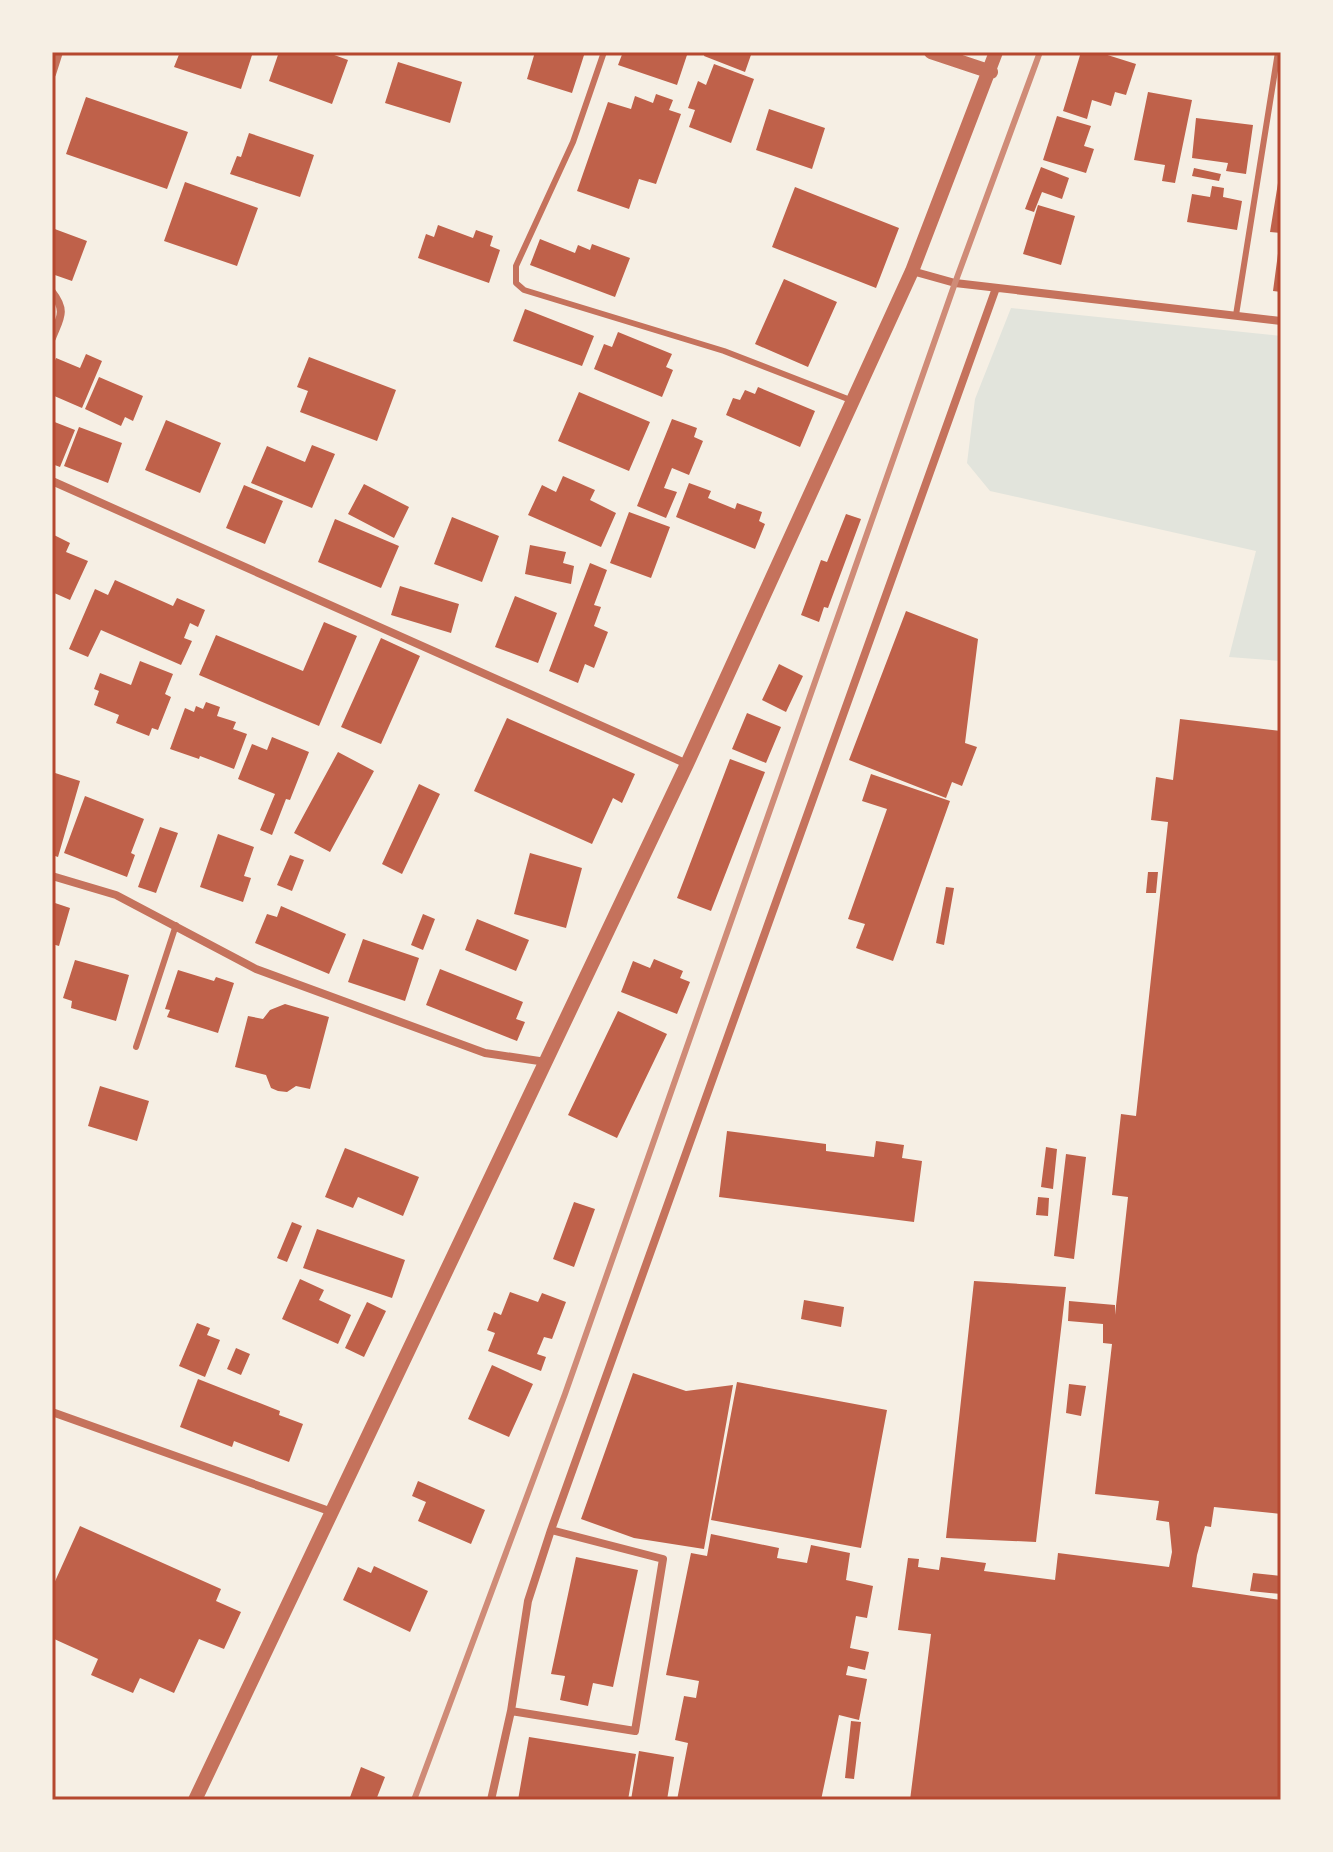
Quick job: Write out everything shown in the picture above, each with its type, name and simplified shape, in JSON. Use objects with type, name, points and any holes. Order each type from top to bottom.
[{"type":"street","points":[[52,74],[59,52]]},
{"type":"street","points":[[931,52],[991,72]]},
{"type":"street","points":[[195,1800],[687,764],[912,271],[991,72],[996,52]]},
{"type":"street","points":[[912,271],[955,283],[1281,321]]},
{"type":"street","points":[[491,1800],[511,1711],[528,1601],[551,1530],[996,288]]},
{"type":"street","points":[[52,292],[62,305],[61,317],[52,338]]},
{"type":"street","points":[[52,481],[687,764]]},
{"type":"street","points":[[52,876],[116,895],[256,969],[412,1028],[485,1053],[547,1062]]},
{"type":"street","points":[[52,1412],[332,1512]]},
{"type":"street","points":[[511,1711],[635,1731],[663,1559],[551,1530]]},
{"type":"lane","points":[[604,52],[573,142],[516,266],[516,283],[524,290],[724,351],[853,401]]},
{"type":"lane","points":[[1236,315],[1278,52]]},
{"type":"lane","points":[[136,1047],[176,925]]},
{"type":"shaded area","points":[[1011,308],[1281,336],[1281,661],[1229,657],[1256,551],[990,491],[967,463],[975,399]]},
{"type":"building","points":[[180,52],[253,52],[241,89],[174,67]]},
{"type":"building","points":[[279,52],[326,52],[348,60],[332,104],[269,81]]},
{"type":"building","points":[[535,52],[585,52],[572,93],[527,79]]},
{"type":"building","points":[[623,52],[688,52],[677,85],[618,65]]},
{"type":"building","points":[[705,52],[752,52],[745,72],[704,56]]},
{"type":"building","points":[[1081,52],[1098,52],[1136,64],[1126,95],[1115,92],[1111,106],[1092,100],[1087,119],[1063,111]]},
{"type":"building","points":[[398,62],[462,82],[450,123],[385,103]]},
{"type":"building","points":[[714,64],[754,79],[731,143],[689,127],[695,110],[688,108],[698,81],[706,85]]},
{"type":"building","points":[[1148,92],[1192,100],[1175,183],[1162,181],[1165,165],[1134,160]]},
{"type":"building","points":[[656,94],[673,100],[669,110],[681,114],[656,184],[639,179],[629,209],[577,191],[608,102],[631,109],[635,96],[653,103]]},
{"type":"building","points":[[86,97],[188,132],[167,189],[66,154]]},
{"type":"building","points":[[769,109],[825,128],[812,169],[756,150]]},
{"type":"building","points":[[1057,116],[1091,126],[1084,146],[1094,149],[1086,173],[1043,160]]},
{"type":"building","points":[[1196,118],[1253,125],[1246,174],[1226,171],[1228,163],[1192,158]]},
{"type":"building","points":[[249,133],[314,155],[300,197],[230,174],[237,156],[241,157]]},
{"type":"building","points":[[1041,167],[1069,178],[1062,199],[1042,192],[1034,212],[1025,209]]},
{"type":"building","points":[[1194,168],[1221,174],[1219,181],[1192,176]]},
{"type":"building","points":[[185,182],[258,208],[237,266],[164,241]]},
{"type":"building","points":[[1278,183],[1281,184],[1281,233],[1270,232]]},
{"type":"building","points":[[1212,186],[1224,188],[1223,197],[1242,201],[1237,230],[1187,222],[1192,194],[1210,197]]},
{"type":"building","points":[[795,187],[899,228],[876,288],[772,247]]},
{"type":"building","points":[[1038,205],[1075,216],[1061,265],[1023,254]]},
{"type":"building","points":[[438,225],[473,238],[476,230],[493,236],[490,246],[500,250],[489,283],[418,258],[426,234],[434,237]]},
{"type":"building","points":[[52,228],[87,241],[72,281],[52,274]]},
{"type":"building","points":[[540,239],[575,253],[578,245],[590,250],[592,244],[630,258],[615,297],[530,265]]},
{"type":"building","points":[[1281,246],[1281,292],[1273,291]]},
{"type":"building","points":[[784,279],[837,302],[808,367],[755,344]]},
{"type":"building","points":[[525,309],[594,336],[582,366],[513,341]]},
{"type":"building","points":[[618,332],[672,354],[666,367],[673,370],[662,397],[594,369],[604,344],[612,347]]},
{"type":"building","points":[[86,354],[102,361],[82,408],[52,395],[52,368],[56,358],[80,368]]},
{"type":"building","points":[[309,357],[396,390],[377,441],[300,412],[308,391],[297,387]]},
{"type":"building","points":[[99,377],[143,396],[133,421],[125,417],[121,426],[85,409]]},
{"type":"building","points":[[758,387],[815,411],[800,447],[726,415],[733,398],[740,400],[745,390],[755,394]]},
{"type":"building","points":[[579,392],[650,422],[629,471],[558,441]]},
{"type":"building","points":[[672,419],[697,428],[694,437],[703,441],[689,475],[672,468],[664,488],[677,492],[666,518],[637,506]]},
{"type":"building","points":[[166,420],[221,443],[200,493],[145,470]]},
{"type":"building","points":[[52,421],[75,430],[60,467],[52,464]]},
{"type":"building","points":[[79,427],[122,443],[108,483],[64,466]]},
{"type":"building","points":[[312,445],[335,454],[312,508],[251,483],[267,446],[305,462]]},
{"type":"building","points":[[563,476],[595,490],[590,500],[616,513],[601,547],[528,515],[542,485],[556,492]]},
{"type":"building","points":[[689,483],[711,491],[708,498],[735,509],[737,503],[762,512],[759,521],[765,524],[755,549],[676,517]]},
{"type":"building","points":[[364,484],[409,507],[394,538],[348,514]]},
{"type":"building","points":[[244,485],[283,501],[265,544],[226,528]]},
{"type":"building","points":[[629,512],[670,527],[651,578],[610,563]]},
{"type":"building","points":[[846,514],[861,519],[828,608],[824,607],[819,622],[801,615],[821,560],[827,562]]},
{"type":"building","points":[[452,517],[499,536],[482,582],[434,564]]},
{"type":"building","points":[[335,519],[399,546],[381,588],[318,562]]},
{"type":"building","points":[[52,534],[70,543],[66,552],[88,561],[70,600],[52,592]]},
{"type":"building","points":[[530,545],[566,552],[563,563],[574,566],[571,584],[525,574]]},
{"type":"building","points":[[590,563],[607,570],[594,605],[601,607],[594,626],[608,632],[594,668],[585,664],[578,683],[549,671]]},
{"type":"building","points":[[115,580],[173,606],[177,598],[205,610],[198,627],[190,623],[184,638],[192,641],[181,665],[101,630],[88,657],[69,649],[95,589],[108,595]]},
{"type":"building","points":[[400,586],[459,604],[451,633],[391,615]]},
{"type":"building","points":[[515,596],[557,613],[538,663],[495,647]]},
{"type":"building","points":[[906,611],[978,639],[965,743],[977,747],[962,786],[952,782],[946,798],[849,760]]},
{"type":"building","points":[[324,622],[357,636],[319,726],[199,675],[216,635],[303,671]]},
{"type":"building","points":[[381,638],[420,656],[381,744],[341,727]]},
{"type":"building","points":[[140,661],[173,674],[165,694],[171,697],[158,730],[152,728],[149,736],[116,723],[119,715],[94,705],[99,691],[94,689],[100,673],[131,685]]},
{"type":"building","points":[[779,664],[803,676],[786,712],[762,700]]},
{"type":"building","points":[[206,702],[220,707],[217,716],[236,722],[233,729],[247,734],[234,769],[170,749],[185,708],[194,712],[196,706],[203,709]]},
{"type":"building","points":[[747,713],[781,727],[766,763],[732,749]]},
{"type":"building","points":[[507,718],[635,774],[622,803],[613,798],[592,844],[474,791]]},
{"type":"building","points":[[1180,719],[1281,731],[1281,1514],[1214,1507],[1211,1527],[1205,1526],[1197,1555],[1192,1587],[1281,1600],[1281,1800],[910,1800],[931,1634],[898,1630],[908,1558],[919,1559],[918,1567],[939,1570],[941,1557],[986,1563],[984,1571],[1055,1580],[1058,1553],[1169,1567],[1172,1552],[1169,1522],[1156,1520],[1159,1501],[1095,1494],[1112,1344],[1103,1343],[1103,1324],[1068,1321],[1069,1301],[1115,1305],[1115,1315],[1128,1197],[1112,1195],[1121,1114],[1136,1116],[1168,822],[1151,820],[1156,777],[1173,780]]},
{"type":"building","points":[[272,737],[309,752],[272,835],[260,830],[275,794],[238,779],[252,744],[267,750]]},
{"type":"building","points":[[338,752],[374,771],[330,852],[294,833]]},
{"type":"building","points":[[730,759],[765,772],[711,911],[677,898]]},
{"type":"building","points":[[52,772],[80,781],[58,857],[52,855]]},
{"type":"building","points":[[871,774],[950,801],[893,961],[856,948],[865,924],[848,919],[887,809],[862,801]]},
{"type":"building","points":[[419,784],[440,794],[402,874],[382,864]]},
{"type":"building","points":[[85,796],[144,819],[131,853],[135,855],[127,877],[64,853]]},
{"type":"building","points":[[160,827],[178,833],[156,893],[138,887]]},
{"type":"building","points":[[218,834],[254,847],[244,876],[251,878],[243,902],[200,887]]},
{"type":"building","points":[[530,853],[582,868],[566,928],[514,914]]},
{"type":"building","points":[[290,855],[304,860],[292,891],[277,885]]},
{"type":"building","points":[[1148,872],[1158,872],[1156,893],[1146,893]]},
{"type":"building","points":[[946,887],[954,888],[944,945],[936,943]]},
{"type":"building","points":[[52,902],[70,908],[59,946],[52,944]]},
{"type":"building","points":[[281,906],[346,934],[329,974],[255,943],[267,914],[277,917]]},
{"type":"building","points":[[423,914],[435,919],[423,950],[411,945]]},
{"type":"building","points":[[477,919],[529,940],[516,971],[465,950]]},
{"type":"building","points":[[363,939],[419,958],[405,1001],[348,982]]},
{"type":"building","points":[[654,959],[683,971],[680,978],[690,982],[677,1014],[621,992],[633,961],[650,968]]},
{"type":"building","points":[[75,960],[129,975],[116,1021],[71,1008],[72,1001],[63,998]]},
{"type":"building","points":[[440,969],[523,1002],[516,1019],[525,1022],[517,1041],[426,1005]]},
{"type":"building","points":[[178,970],[214,981],[216,977],[234,983],[218,1033],[167,1017],[170,1010],[165,1009]]},
{"type":"building","points":[[285,1004],[329,1017],[310,1089],[296,1086],[287,1092],[278,1091],[271,1088],[266,1075],[235,1067],[248,1016],[263,1019],[270,1010]]},
{"type":"building","points":[[618,1011],[667,1034],[617,1138],[568,1115]]},
{"type":"building","points":[[100,1086],[149,1101],[137,1141],[88,1126]]},
{"type":"building","points":[[727,1131],[826,1144],[826,1151],[874,1157],[876,1141],[904,1145],[902,1158],[922,1161],[914,1222],[719,1197]]},
{"type":"building","points":[[1046,1147],[1057,1149],[1053,1189],[1041,1187]]},
{"type":"building","points":[[345,1148],[419,1177],[403,1216],[358,1197],[353,1208],[325,1197]]},
{"type":"building","points":[[1066,1154],[1086,1157],[1074,1259],[1054,1256]]},
{"type":"building","points":[[1038,1197],[1049,1198],[1048,1216],[1036,1215]]},
{"type":"building","points":[[574,1202],[595,1209],[574,1267],[553,1259]]},
{"type":"building","points":[[292,1222],[302,1226],[287,1262],[277,1258]]},
{"type":"building","points":[[317,1229],[405,1260],[392,1298],[303,1268]]},
{"type":"building","points":[[300,1279],[324,1290],[319,1300],[351,1315],[338,1344],[282,1319]]},
{"type":"building","points":[[974,1281],[1066,1287],[1036,1542],[946,1538]]},
{"type":"building","points":[[510,1292],[538,1302],[542,1293],[566,1302],[552,1339],[544,1337],[537,1354],[546,1357],[541,1371],[488,1351],[495,1333],[487,1330],[494,1312],[501,1315]]},
{"type":"building","points":[[804,1300],[844,1307],[841,1327],[801,1319]]},
{"type":"building","points":[[367,1302],[386,1311],[364,1357],[345,1348]]},
{"type":"building","points":[[197,1323],[210,1328],[207,1335],[220,1340],[205,1377],[179,1366]]},
{"type":"building","points":[[236,1348],[250,1354],[241,1375],[227,1369]]},
{"type":"building","points":[[492,1365],[533,1384],[509,1437],[468,1419]]},
{"type":"building","points":[[633,1373],[686,1391],[733,1385],[704,1549],[634,1538],[581,1519]]},
{"type":"building","points":[[198,1379],[280,1411],[279,1415],[303,1424],[289,1462],[234,1441],[232,1447],[180,1427]]},
{"type":"building","points":[[737,1382],[887,1410],[861,1548],[711,1520]]},
{"type":"building","points":[[1069,1384],[1086,1386],[1081,1416],[1066,1413]]},
{"type":"building","points":[[418,1481],[485,1510],[471,1544],[418,1521],[426,1502],[412,1496]]},
{"type":"building","points":[[80,1526],[221,1589],[216,1601],[241,1612],[224,1649],[199,1639],[174,1693],[140,1678],[133,1693],[91,1675],[98,1659],[52,1638],[52,1588]]},
{"type":"building","points":[[711,1534],[779,1548],[777,1558],[807,1563],[811,1545],[850,1553],[846,1580],[873,1586],[867,1618],[856,1616],[850,1648],[869,1652],[865,1670],[848,1666],[846,1675],[867,1679],[859,1720],[839,1715],[821,1800],[677,1800],[688,1743],[675,1740],[684,1696],[696,1698],[699,1681],[666,1675],[691,1553],[707,1556]]},
{"type":"building","points":[[576,1557],[638,1570],[613,1687],[593,1683],[588,1706],[560,1700],[565,1676],[551,1674]]},
{"type":"building","points":[[374,1566],[428,1591],[410,1632],[343,1600],[358,1567],[371,1573]]},
{"type":"building","points":[[1253,1573],[1281,1576],[1281,1594],[1250,1591]]},
{"type":"building","points":[[851,1721],[861,1722],[854,1779],[845,1778]]},
{"type":"building","points":[[529,1737],[636,1754],[628,1800],[518,1800]]},
{"type":"building","points":[[639,1751],[674,1757],[667,1800],[631,1800]]},
{"type":"building","points":[[361,1767],[385,1777],[376,1800],[349,1800]]},
{"type":"railway","points":[[414,1800],[565,1394],[955,283],[1040,52]]}]
